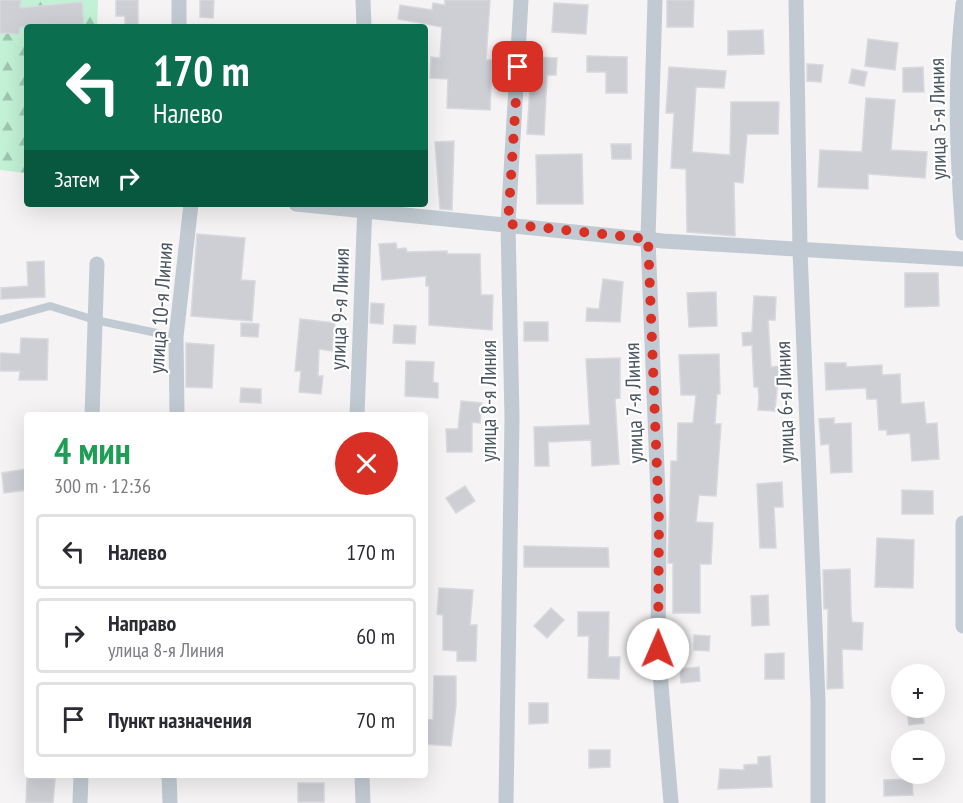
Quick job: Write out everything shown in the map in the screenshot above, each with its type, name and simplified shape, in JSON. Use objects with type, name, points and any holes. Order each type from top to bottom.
[{"type":"street","points":[[179,0],[179,24]]},
{"type":"street","points":[[363,0],[364,24]]},
{"type":"street","name":"улица 8-я Линия","points":[[506,803],[512,418],[508,224],[521,0]]},
{"type":"street","name":"улица 7-я Линия","points":[[655,0],[648,239],[659,521],[658,649],[671,803]]},
{"type":"street","name":"улица 6-я Линия","points":[[796,0],[800,250],[818,701],[818,803]]},
{"type":"street","name":"улица 5-я Линия","points":[[963,4],[958,74],[958,170],[963,233]]},
{"type":"street","name":"улица 10-я Линия","points":[[177,412],[176,337],[191,207]]},
{"type":"street","points":[[365,207],[648,239],[963,259]]},
{"type":"street","name":"улица 9-я Линия","points":[[357,412],[365,207]]},
{"type":"street","points":[[92,412],[97,264]]},
{"type":"street","points":[[963,523],[963,626]]},
{"type":"street","points":[[80,803],[81,778]]},
{"type":"street","points":[[169,778],[170,803]]},
{"type":"street","points":[[362,778],[363,803]]},
{"type":"lane","points":[[0,320],[50,306],[95,320],[176,337]]},
{"type":"green space","points":[[0,0],[98,0],[97,24],[24,24],[24,173],[0,170]]},
{"type":"building","points":[[0,0],[21,0],[20,8],[82,2],[84,24],[24,24],[24,27],[20,27],[19,34],[0,33]]},
{"type":"building","points":[[116,0],[138,0],[138,24],[125,24],[125,16],[116,16]]},
{"type":"building","points":[[200,0],[214,0],[213,18],[200,17]]},
{"type":"building","points":[[445,0],[490,0],[486,60],[492,60],[490,110],[447,108],[448,79],[430,78],[431,57],[440,58],[442,27],[398,19],[400,5],[432,10],[433,3],[445,5]]},
{"type":"building","points":[[667,0],[694,0],[693,27],[667,27]]},
{"type":"building","points":[[554,3],[588,5],[586,34],[552,32]]},
{"type":"building","points":[[763,30],[764,54],[728,55],[728,31]]},
{"type":"building","points":[[868,39],[898,43],[895,70],[865,66]]},
{"type":"building","points":[[587,56],[627,57],[627,93],[606,93],[606,72],[587,72]]},
{"type":"building","points":[[532,57],[557,58],[556,75],[547,75],[544,135],[527,134]]},
{"type":"building","points":[[807,64],[823,65],[821,82],[807,81]]},
{"type":"building","points":[[669,67],[726,71],[724,88],[696,87],[692,152],[730,155],[731,102],[779,102],[778,134],[747,134],[743,183],[734,182],[735,236],[687,232],[686,169],[671,168],[674,113],[666,113]]},
{"type":"building","points":[[923,67],[924,92],[903,92],[903,68]]},
{"type":"building","points":[[852,69],[867,72],[864,86],[849,83]]},
{"type":"building","points":[[866,98],[895,100],[891,150],[927,152],[925,178],[868,174],[868,189],[818,187],[820,150],[862,152]]},
{"type":"building","points":[[454,141],[452,210],[440,209],[435,142]]},
{"type":"building","points":[[611,144],[631,144],[631,159],[612,159]]},
{"type":"building","points":[[582,154],[583,204],[537,204],[536,155]]},
{"type":"building","points":[[197,234],[245,238],[241,280],[255,281],[252,321],[191,316]]},
{"type":"building","points":[[396,243],[397,249],[406,248],[407,252],[447,251],[447,254],[480,254],[481,295],[493,295],[492,330],[429,325],[429,286],[426,286],[426,276],[382,280],[379,244]]},
{"type":"building","points":[[44,261],[45,297],[1,299],[1,288],[28,286],[27,262]]},
{"type":"building","points":[[905,273],[938,273],[939,306],[905,307]]},
{"type":"building","points":[[603,279],[623,282],[620,322],[586,321],[587,308],[599,309]]},
{"type":"building","points":[[716,292],[717,326],[689,327],[687,293]]},
{"type":"building","points":[[754,296],[776,297],[775,320],[768,320],[771,367],[779,366],[775,411],[758,410],[759,397],[758,387],[754,387],[752,345],[743,346],[742,333],[752,332]]},
{"type":"building","points":[[371,303],[384,304],[383,324],[370,323]]},
{"type":"building","points":[[300,319],[335,323],[332,351],[319,349],[318,376],[323,376],[321,394],[299,392],[301,371],[295,371]]},
{"type":"building","points":[[524,322],[548,322],[548,341],[524,341]]},
{"type":"building","points":[[241,323],[259,324],[258,337],[241,336]]},
{"type":"building","points":[[394,325],[416,326],[415,344],[393,343]]},
{"type":"building","points":[[21,338],[48,339],[47,380],[19,380],[20,371],[0,371],[0,353],[20,354]]},
{"type":"building","points":[[186,343],[214,345],[212,388],[186,387]]},
{"type":"building","points":[[719,354],[720,394],[717,394],[715,424],[721,424],[716,496],[699,495],[696,522],[713,523],[711,564],[700,564],[700,613],[673,613],[673,563],[668,563],[671,461],[677,461],[678,423],[693,423],[696,395],[681,395],[679,355]]},
{"type":"building","points":[[620,358],[620,398],[615,399],[619,464],[592,466],[591,440],[548,442],[549,466],[535,466],[534,427],[590,425],[586,359]]},
{"type":"building","points":[[406,361],[434,362],[433,382],[438,383],[438,398],[405,396]]},
{"type":"building","points":[[825,363],[846,363],[846,367],[882,365],[882,375],[900,374],[901,404],[924,402],[926,424],[937,423],[939,459],[912,461],[910,433],[887,435],[887,430],[879,430],[877,399],[867,399],[866,388],[826,390]]},
{"type":"building","points":[[241,388],[261,389],[261,403],[240,402]]},
{"type":"building","points":[[461,401],[482,403],[480,423],[472,422],[472,452],[447,452],[446,429],[458,429]]},
{"type":"building","points":[[834,418],[834,424],[851,423],[852,472],[831,473],[829,444],[821,445],[819,419]]},
{"type":"building","points":[[24,469],[24,490],[4,493],[2,473]]},
{"type":"building","points":[[782,482],[783,507],[774,507],[776,548],[760,548],[757,484]]},
{"type":"building","points":[[465,486],[475,501],[456,513],[446,498]]},
{"type":"building","points":[[902,490],[933,491],[933,514],[902,514]]},
{"type":"building","points":[[877,538],[914,540],[913,588],[875,587]]},
{"type":"building","points":[[524,546],[608,548],[609,567],[524,567]]},
{"type":"building","points":[[850,569],[852,622],[863,623],[862,650],[842,649],[843,688],[827,689],[828,609],[824,609],[823,570]]},
{"type":"building","points":[[439,588],[473,590],[470,625],[477,625],[476,661],[457,661],[457,651],[443,650],[443,615],[437,614]]},
{"type":"building","points":[[768,595],[769,625],[752,626],[751,596]]},
{"type":"building","points":[[551,608],[564,620],[547,638],[534,626]]},
{"type":"building","points":[[578,612],[609,612],[608,657],[620,657],[619,679],[588,678],[589,636],[578,636]]},
{"type":"building","points":[[694,635],[710,636],[709,651],[694,650]]},
{"type":"building","points":[[784,653],[784,679],[765,679],[765,654]]},
{"type":"building","points":[[699,667],[700,681],[681,683],[680,669]]},
{"type":"building","points":[[434,676],[456,676],[456,706],[451,746],[428,744],[428,719],[433,720]]},
{"type":"building","points":[[529,703],[548,703],[548,723],[529,724]]},
{"type":"building","points":[[908,718],[923,718],[924,723],[909,725]]},
{"type":"building","points":[[589,750],[610,750],[610,767],[589,768]]},
{"type":"building","points":[[770,756],[772,787],[718,789],[720,769],[744,770],[744,765],[758,764],[758,757]]},
{"type":"building","points":[[27,778],[55,779],[53,803],[26,803]]},
{"type":"building","points":[[884,780],[891,780],[891,784],[912,784],[913,795],[884,796]]},
{"type":"building","points":[[298,783],[324,783],[324,802],[298,802]]},
{"type":"route","points":[[518,67],[508,224],[648,239],[659,521],[658,649]]}]
